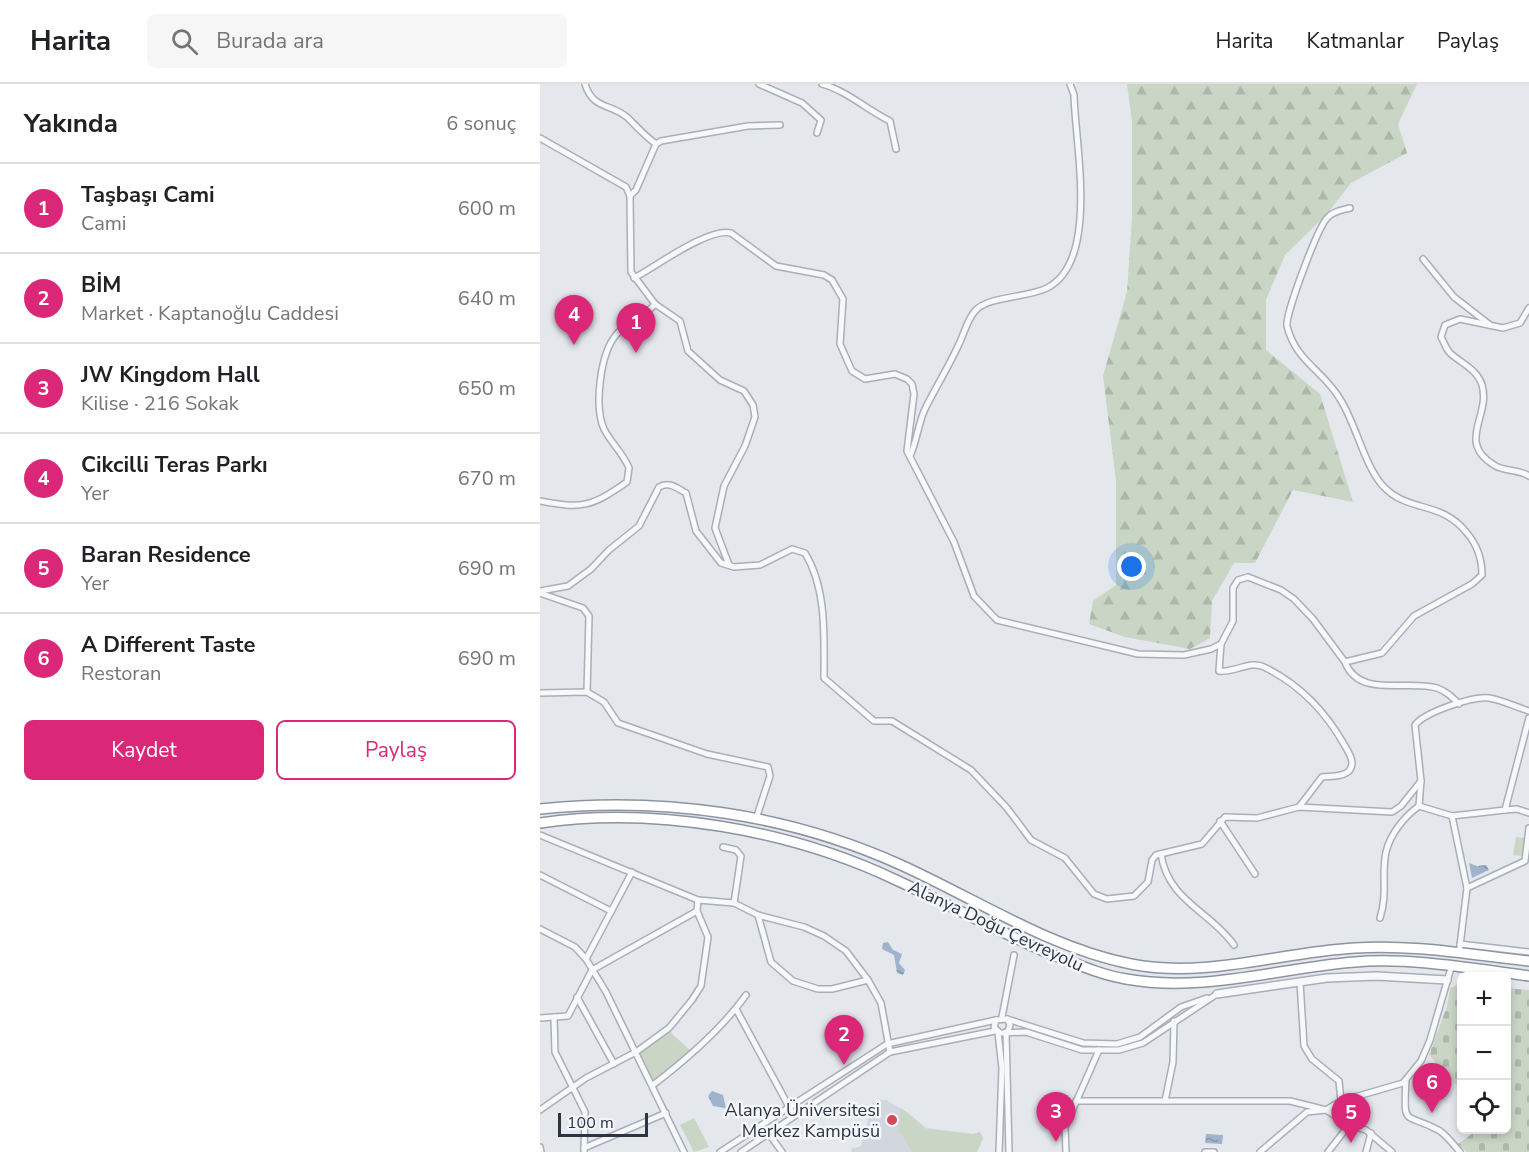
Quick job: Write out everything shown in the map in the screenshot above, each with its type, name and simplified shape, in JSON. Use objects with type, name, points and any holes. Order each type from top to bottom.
[{"type":"highway","name":"Alanya Doğu Çevreyolu","points":[[540,809],[595,804],[644,804],[698,809],[756,819],[866,850],[1055,939],[1127,963],[1155,969],[1198,969],[1359,947],[1460,949],[1529,961]]},
{"type":"highway","name":"Alanya Doğu Çevreyolu","points":[[540,823],[611,818],[671,821],[712,825],[792,843],[862,865],[1038,948],[1097,972],[1124,979],[1157,984],[1209,983],[1358,961],[1529,976]]},
{"type":"street","points":[[585,84],[592,100],[626,117],[656,144]]},
{"type":"street","points":[[759,84],[802,103],[820,120],[817,133]]},
{"type":"street","points":[[822,84],[841,89],[864,108],[890,121],[896,149]]},
{"type":"street","points":[[909,456],[925,410],[941,382],[972,314],[988,303],[1022,297],[1046,288],[1065,275],[1071,265],[1080,223],[1081,191],[1074,95],[1070,84]]},
{"type":"street","points":[[630,196],[636,190],[656,144],[661,141],[748,126],[780,125]]},
{"type":"street","points":[[540,139],[623,184],[630,196],[629,264],[634,278],[655,304],[680,321],[688,351],[695,359],[720,380],[744,391],[753,405],[755,424],[724,486],[715,528],[729,566]]},
{"type":"street","points":[[1345,662],[1382,653],[1414,616],[1472,584],[1482,575],[1477,548],[1452,516],[1403,501],[1384,486],[1371,468],[1358,432],[1341,400],[1294,348],[1287,326],[1287,313],[1297,293],[1313,242],[1328,217],[1350,208]]},
{"type":"street","points":[[634,278],[692,245],[722,232],[730,233],[783,269],[824,275],[832,280],[843,299],[840,344],[852,371],[865,379],[896,374],[912,384],[914,394],[906,443],[909,456],[954,542],[979,605],[997,620],[1014,626],[1153,656],[1198,652],[1221,644]]},
{"type":"street","points":[[1423,260],[1454,297],[1491,325]]},
{"type":"street","points":[[540,501],[576,507],[612,492],[627,482],[629,468],[604,429],[599,409],[605,355],[615,335],[630,323],[647,315],[655,304]]},
{"type":"street","points":[[1529,308],[1520,323],[1503,328],[1460,319],[1445,325],[1441,337],[1449,352],[1476,372],[1482,385],[1484,397],[1475,441],[1479,454],[1495,466],[1529,476]]},
{"type":"street","points":[[540,592],[568,586],[591,569],[609,550],[639,526],[659,487],[663,484],[672,484],[686,493],[696,531],[721,563],[729,566],[760,564],[792,549],[805,553],[816,572],[822,614],[824,678],[874,721],[891,721],[971,770],[1006,808],[1031,840],[1065,858],[1094,894],[1107,899],[1134,896],[1148,882],[1152,860],[1161,854],[1202,844],[1225,818],[1257,818],[1299,807],[1392,812],[1401,806],[1421,781]]},
{"type":"street","points":[[1299,807],[1322,777],[1343,775],[1349,770],[1352,764],[1350,756],[1330,719],[1304,693],[1265,667],[1257,664],[1238,670],[1219,671],[1221,644],[1233,621],[1233,588],[1238,580],[1248,578],[1281,590],[1294,598],[1313,619],[1345,662],[1349,671],[1358,679],[1389,687],[1435,687],[1448,694],[1459,704]]},
{"type":"street","points":[[540,592],[583,608],[589,616],[587,692]]},
{"type":"street","points":[[540,693],[587,692],[604,702],[618,723],[707,753],[768,767],[770,773],[756,819]]},
{"type":"street","points":[[1380,918],[1386,888],[1386,852],[1408,814],[1419,806],[1421,781],[1415,725],[1426,716],[1471,699],[1489,698],[1529,711]]},
{"type":"street","points":[[1505,810],[1529,718]]},
{"type":"street","points":[[1419,806],[1452,816],[1517,809],[1529,813]]},
{"type":"street","points":[[1452,816],[1467,888],[1460,949],[1529,952]]},
{"type":"street","points":[[1220,821],[1255,874]]},
{"type":"street","points":[[1467,888],[1527,862],[1529,828]]},
{"type":"street","points":[[540,835],[698,900],[734,903],[758,915],[804,927],[824,936],[846,951],[868,980],[881,1003],[890,1052]]},
{"type":"street","points":[[723,847],[736,850],[741,856],[734,903]]},
{"type":"street","points":[[1161,854],[1163,866],[1181,898],[1213,920],[1234,945]]},
{"type":"street","points":[[586,959],[632,872]]},
{"type":"street","points":[[540,875],[611,911]]},
{"type":"street","points":[[540,1110],[574,1086],[636,1052],[669,1028],[701,986],[708,937],[697,911],[698,900]]},
{"type":"street","points":[[540,1018],[568,1016],[592,970],[697,911]]},
{"type":"street","points":[[758,915],[771,962],[794,981],[818,989],[832,989],[868,980]]},
{"type":"street","points":[[540,929],[575,948],[586,959],[606,992],[684,1152]]},
{"type":"street","points":[[1009,1152],[1007,1032],[1010,1024],[1005,1018],[1014,955]]},
{"type":"street","points":[[1260,1152],[1307,1112],[1326,1110],[1341,1101],[1401,1085],[1421,1061],[1430,1040],[1451,968]]},
{"type":"street","points":[[720,1152],[887,1044],[1005,1018],[1083,1044],[1117,1044],[1140,1037],[1181,1007],[1217,994],[1300,982],[1377,976],[1448,980]]},
{"type":"street","points":[[1300,982],[1304,1046],[1312,1059],[1339,1081],[1341,1101]]},
{"type":"street","points":[[741,1152],[890,1052],[997,1031],[1034,1034],[1082,1050],[1119,1050],[1143,1043],[1217,994]]},
{"type":"street","points":[[653,1085],[682,1063],[736,1009],[746,995]]},
{"type":"street","points":[[577,997],[614,1064]]},
{"type":"street","points":[[736,1009],[794,1116]]},
{"type":"street","points":[[554,1017],[555,1052],[585,1112],[584,1150],[666,1113]]},
{"type":"street","points":[[996,1020],[1002,1085],[999,1152]]},
{"type":"street","points":[[1166,1101],[1173,1062],[1174,1021]]},
{"type":"street","points":[[1066,1152],[1065,1127],[1100,1050]]},
{"type":"street","points":[[1406,1080],[1406,1113],[1409,1120],[1442,1132],[1460,1152]]},
{"type":"street","points":[[1076,1101],[1290,1101],[1326,1110],[1349,1125],[1371,1133],[1392,1152]]},
{"type":"street","points":[[1328,1152],[1349,1125]]},
{"type":"street","points":[[1366,1152],[1371,1133]]},
{"type":"street","points":[[769,1134],[782,1152]]},
{"type":"street","points":[[540,1147],[541,1152]]},
{"type":"street","points":[[1205,1152],[1214,1152]]},
{"type":"shaded area","name":"Alanya Üniversitesi Merkez Kampüsü","points":[[886,1100],[907,1112],[926,1128],[973,1134],[980,1132],[983,1138],[977,1152],[852,1152],[851,1149],[861,1146],[873,1102]]},
{"type":"green space","points":[[1127,84],[1417,84],[1398,124],[1407,153],[1351,183],[1326,215],[1285,255],[1266,300],[1266,350],[1320,394],[1353,502],[1293,490],[1255,563],[1234,563],[1212,601],[1210,638],[1190,649],[1125,637],[1089,624],[1093,601],[1116,585],[1116,481],[1103,376],[1127,292],[1132,218],[1132,121]]},
{"type":"green space","points":[[1516,837],[1525,838],[1522,856],[1513,855]]},
{"type":"green space","points":[[1457,986],[1457,1086],[1429,1055],[1447,1006],[1450,988]]},
{"type":"green space","points":[[1511,988],[1529,990],[1529,1152],[1467,1152],[1458,1144],[1472,1134],[1511,1134]]},
{"type":"green space","points":[[668,1030],[692,1052],[653,1083],[638,1052]]},
{"type":"green space","points":[[901,1108],[926,1129],[973,1134],[980,1132],[983,1138],[977,1152],[912,1152],[898,1131]]},
{"type":"green space","points":[[694,1118],[709,1147],[694,1152],[680,1125]]},
{"type":"water","points":[[1469,863],[1477,866],[1486,865],[1489,870],[1472,878]]},
{"type":"water","points":[[888,942],[893,950],[902,954],[899,963],[905,970],[903,975],[897,973],[894,955],[882,949],[883,943]]},
{"type":"water","points":[[712,1091],[723,1095],[726,1108],[713,1106],[708,1096]]},
{"type":"water","points":[[1206,1134],[1223,1135],[1222,1144],[1205,1143]]},
{"type":"place","name":"Cikcilli Teras Parkı","points":[[574,345]]},
{"type":"place","name":"Taşbaşı Cami","points":[[636,353]]},
{"type":"place","name":"BİM","points":[[844,1065]]},
{"type":"place","name":"A Different Taste","points":[[1432,1113]]},
{"type":"place","name":"Alanya Üniversitesi Merkez Kampüsü","points":[[892,1120]]},
{"type":"place","name":"JW Kingdom Hall","points":[[1056,1142]]},
{"type":"place","name":"Baran Residence","points":[[1351,1143]]}]
